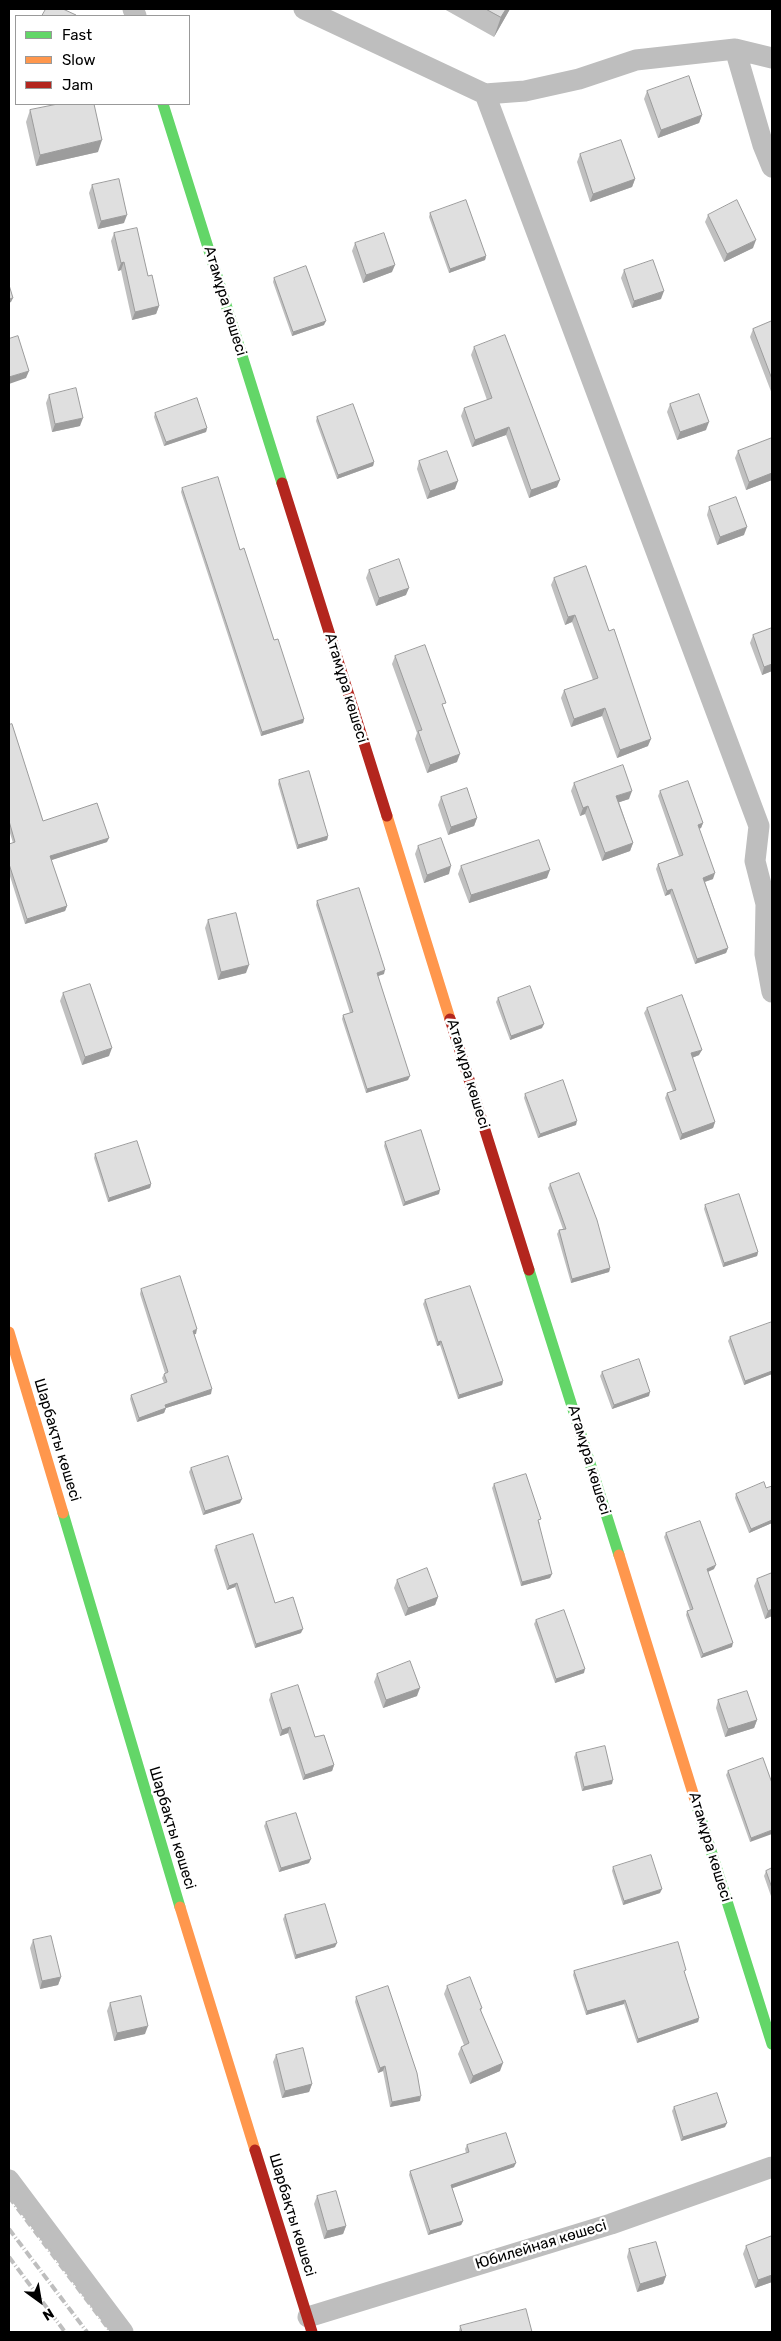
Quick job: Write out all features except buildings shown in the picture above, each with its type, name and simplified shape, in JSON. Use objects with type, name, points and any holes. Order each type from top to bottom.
[{"type":"street","points":[[304,9],[485,94],[525,90],[580,79],[636,60],[735,49],[772,58]]},
{"type":"street","points":[[735,49],[763,145],[772,167]]},
{"type":"street","points":[[485,94],[759,826],[755,861],[766,904],[765,954],[772,992]]},
{"type":"street","name":"Атамұра көшесі","points":[[163,105],[772,2044]]},
{"type":"street","name":"Шарбақты көшесі","points":[[9,1332],[156,1830],[310,2324]]},
{"type":"street","name":"Юбилейная көшесі","points":[[310,2324],[611,2224],[772,2167]]},
{"type":"street","points":[[9,2180],[123,2332]]},
{"type":"railway","points":[[9,2197],[111,2332]]},
{"type":"railway","points":[[9,2229],[87,2332]]},
{"type":"railway","points":[[9,2257],[65,2332]]},
{"type":"traffic: fast","points":[[163,105],[282,483]]},
{"type":"traffic: fast","points":[[529,1270],[619,1555]]},
{"type":"traffic: fast","points":[[63,1513],[180,1907]]},
{"type":"traffic: fast","points":[[696,1803],[772,2044]]},
{"type":"traffic: slow","points":[[387,816],[450,1019]]},
{"type":"traffic: slow","points":[[9,1332],[63,1513]]},
{"type":"traffic: slow","points":[[619,1555],[696,1803]]},
{"type":"traffic: slow","points":[[180,1907],[255,2150]]},
{"type":"traffic: jam","points":[[282,483],[387,816]]},
{"type":"traffic: jam","points":[[450,1019],[529,1270]]},
{"type":"traffic: jam","points":[[255,2150],[312,2332]]}]
